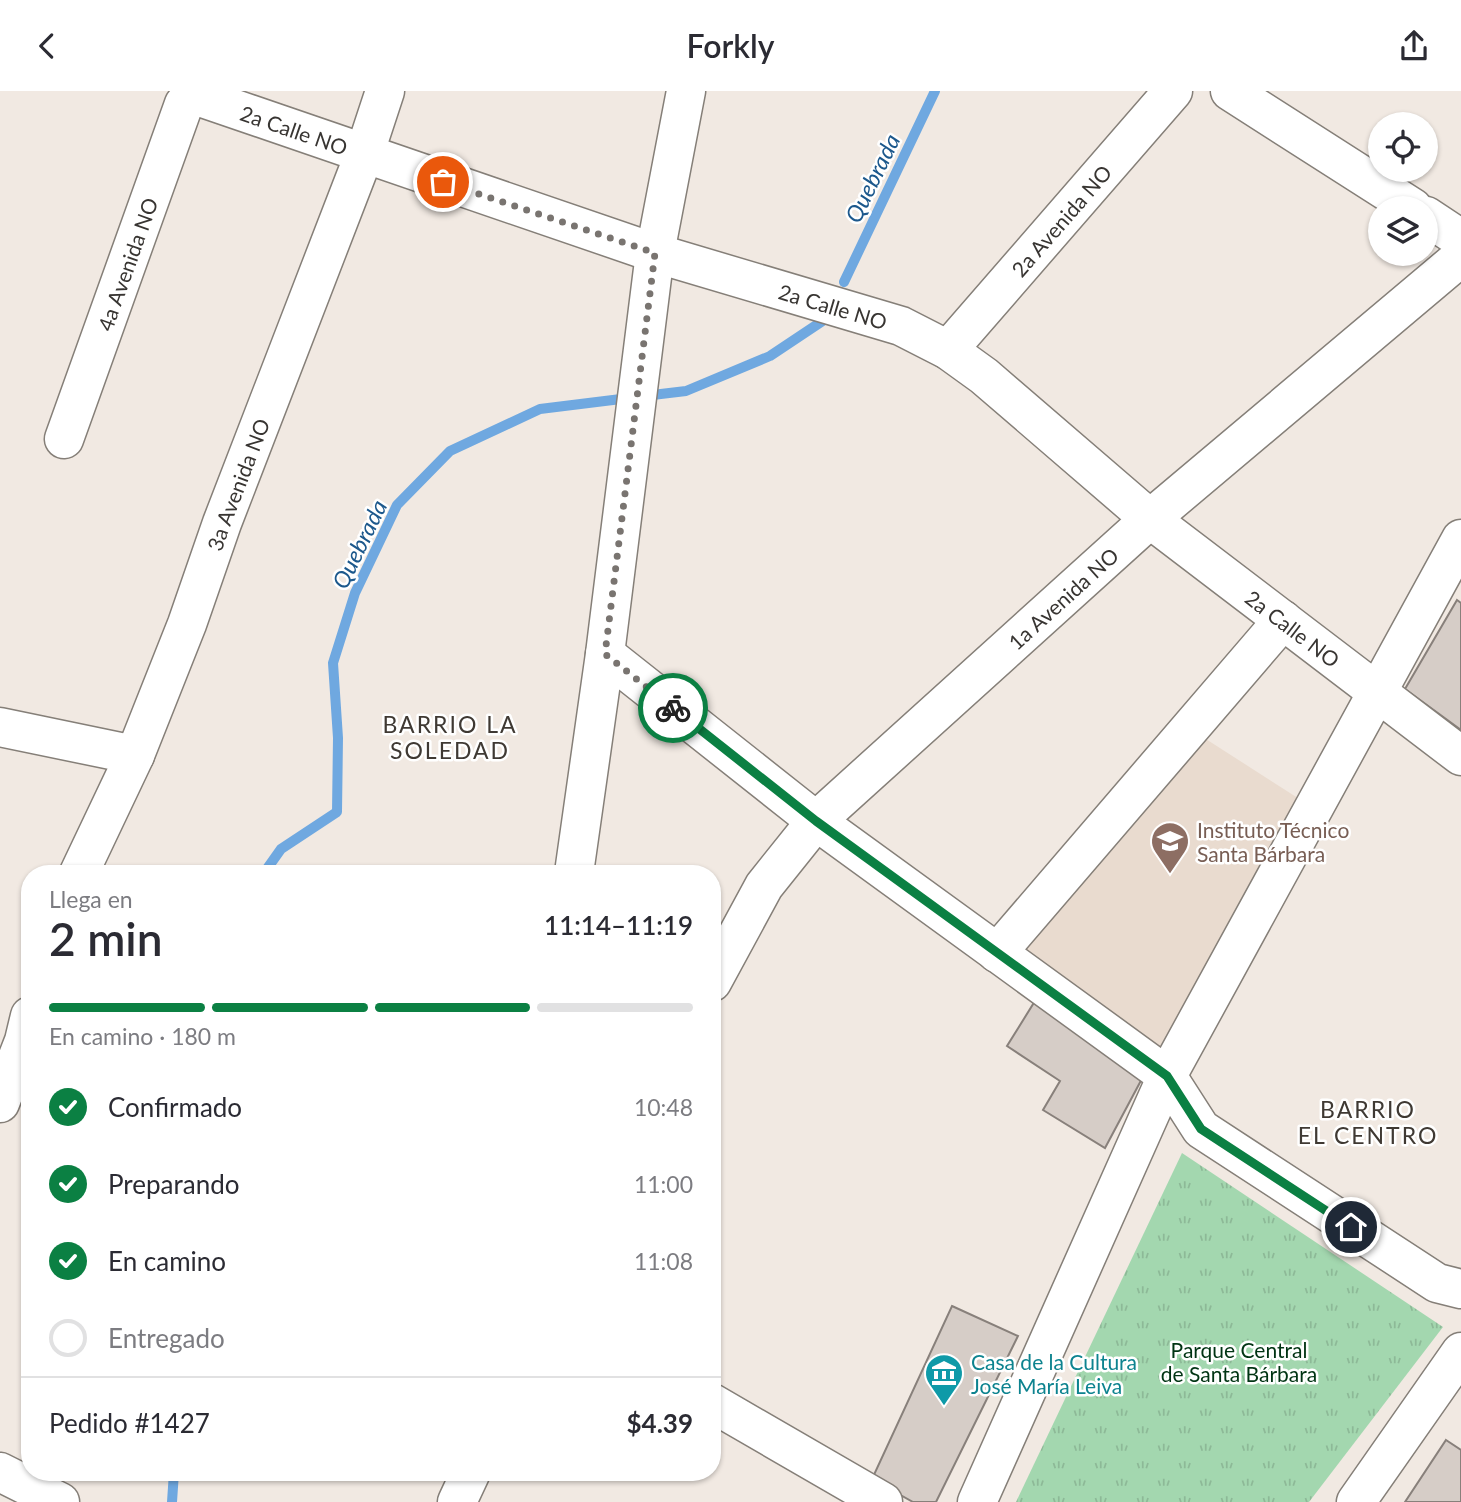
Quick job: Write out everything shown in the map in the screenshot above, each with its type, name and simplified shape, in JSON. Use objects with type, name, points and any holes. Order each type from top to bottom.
[{"type":"street","name":"3a Avenida NO","points":[[83,865],[135,755],[364,155],[385,91]]},
{"type":"street","points":[[576,865],[655,253],[686,91]]},
{"type":"street","name":"2a Avenida NO","points":[[948,350],[1173,91]]},
{"type":"street","points":[[1230,91],[1394,196]]},
{"type":"street","name":"2a Calle NO","points":[[197,96],[655,253],[901,326],[948,350],[984,376],[1150,519],[1461,757]]},
{"type":"street","name":"4a Avenida NO","points":[[64,439],[184,104],[197,96]]},
{"type":"street","points":[[1438,224],[1461,239]]},
{"type":"street","name":"1a Avenida NO","points":[[721,965],[764,886],[816,821],[1150,519],[1461,257]]},
{"type":"street","points":[[977,1502],[1167,1076],[1461,539]]},
{"type":"street","points":[[997,953],[1283,620]]},
{"type":"street","points":[[605,654],[816,821],[1167,1076],[1201,1129],[1437,1283],[1461,1289]]},
{"type":"street","points":[[0,727],[135,755]]},
{"type":"street","points":[[0,1103],[21,1033]]},
{"type":"street","points":[[1356,1502],[1461,1352]]},
{"type":"street","points":[[721,1408],[883,1502]]},
{"type":"street","points":[[0,1472],[60,1502]]},
{"type":"street","points":[[457,1502],[467,1481]]},
{"type":"shaded area","name":"Instituto Técnico Santa Bárbara","points":[[1198,734],[1301,800],[1165,1056],[1016,949]]},
{"type":"green space","name":"Parque Central de Santa Bárbara","points":[[1182,1153],[1443,1327],[1309,1502],[1016,1502]]},
{"type":"building","points":[[1457,600],[1461,603],[1461,730],[1405,689]]},
{"type":"building","points":[[1035,1001],[1145,1073],[1105,1148],[1043,1110],[1060,1081],[1007,1046]]},
{"type":"building","name":"Casa de la Cultura José María Leiva","points":[[952,1306],[1018,1336],[936,1502],[913,1502],[872,1479]]},
{"type":"building","points":[[1446,1440],[1461,1450],[1461,1502],[1405,1502]]},
{"type":"waterway","name":"Quebrada","points":[[844,282],[935,91]]},
{"type":"waterway","name":"Quebrada","points":[[644,396],[686,391],[770,356],[827,318]]},
{"type":"waterway","name":"Quebrada","points":[[270,865],[281,849],[337,812],[338,738],[333,663],[355,593],[397,505],[450,451],[540,409],[629,398]]},
{"type":"waterway","name":"Quebrada","points":[[172,1502],[173,1481]]},
{"type":"way so far","points":[[443,182],[655,253],[605,654],[673,708]]},
{"type":"place","name":"Instituto Técnico Santa Bárbara","points":[[1170,875]]},
{"type":"place","name":"Casa de la Cultura José María Leiva","points":[[944,1407]]},
{"type":"district","name":"BARRIO LA SOLEDAD","points":[[450,737]]},
{"type":"district","name":"BARRIO EL CENTRO","points":[[1368,1122]]},
{"type":"route","points":[[673,708],[816,821],[1167,1076],[1201,1129],[1351,1227]]}]
